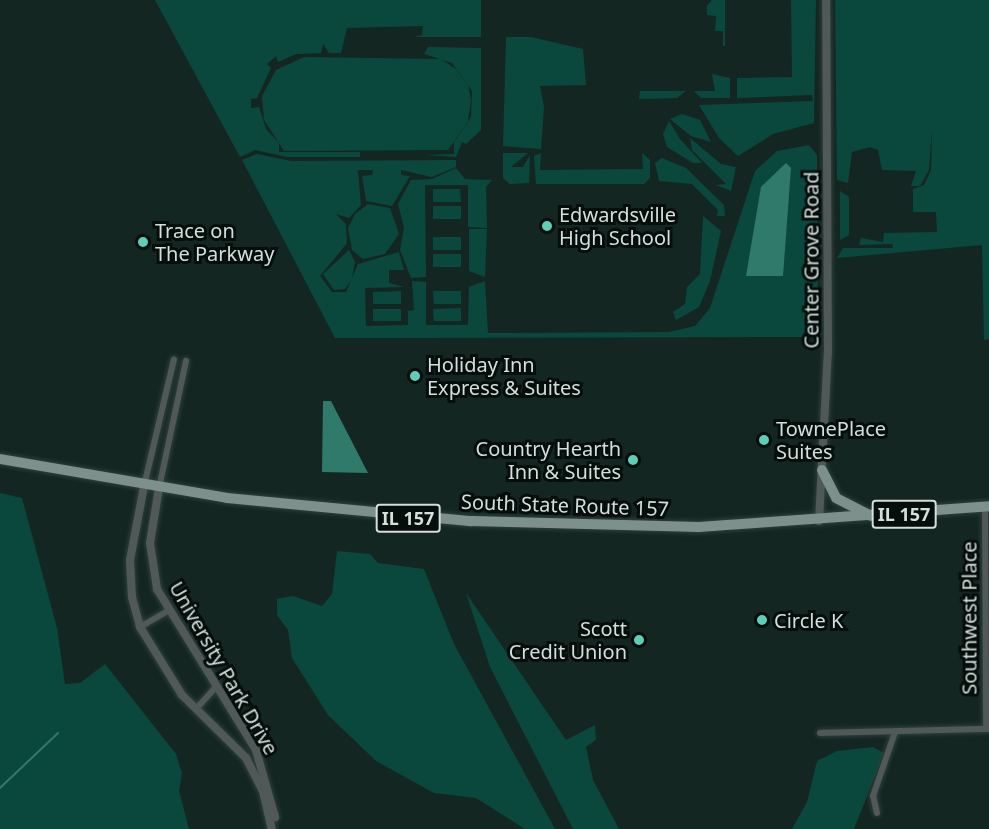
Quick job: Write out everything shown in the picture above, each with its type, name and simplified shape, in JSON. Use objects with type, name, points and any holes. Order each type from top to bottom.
[{"type":"main road","name":"South State Route 157","points":[[0,459],[159,489],[370,515],[472,521],[699,527],[819,521],[987,507]]},
{"type":"main road","points":[[822,470],[836,498],[871,517]]},
{"type":"street","name":"Center Grove Road","points":[[819,521],[828,352],[826,0]]},
{"type":"street","points":[[144,486],[174,358]]},
{"type":"street","points":[[159,489],[186,361]]},
{"type":"street","name":"University Park Drive","points":[[144,486],[130,560],[132,597],[140,627],[168,677],[196,709],[246,758],[263,791],[273,829]]},
{"type":"street","name":"University Park Drive","points":[[159,489],[150,555],[157,589],[168,611],[261,761],[271,792],[273,829]]},
{"type":"street","name":"Southwest Place","points":[[987,507],[988,729]]},
{"type":"street","points":[[140,627],[168,611]]},
{"type":"street","points":[[196,709],[216,687]]},
{"type":"street","points":[[820,733],[988,729]]},
{"type":"street","points":[[877,813],[873,796],[895,732]]},
{"type":"shaded area","points":[[155,0],[481,0],[481,37],[414,37],[422,35],[423,26],[347,28],[341,53],[329,53],[323,44],[321,53],[296,54],[278,62],[276,56],[267,64],[271,68],[257,98],[251,99],[251,108],[259,107],[266,129],[279,143],[279,152],[360,152],[360,157],[287,157],[255,150],[240,157]]},
{"type":"shaded area","points":[[712,0],[725,0],[725,46],[723,46],[723,31],[715,31],[716,16],[707,15],[707,6]]},
{"type":"shaded area","points":[[791,0],[816,0],[814,123],[773,134],[738,156],[719,138],[699,105],[813,101],[812,95],[737,98],[737,78],[792,77]]},
{"type":"shaded area","points":[[835,0],[989,0],[989,339],[984,340],[982,245],[837,258],[843,248],[893,248],[892,244],[859,245],[861,238],[883,242],[884,233],[937,232],[936,212],[913,212],[913,189],[924,185],[931,170],[932,130],[929,170],[920,186],[911,186],[916,171],[882,170],[878,150],[870,147],[852,152],[848,183],[837,180]]},
{"type":"shaded area","points":[[506,37],[531,37],[583,49],[586,85],[540,86],[544,107],[541,149],[503,146]]},
{"type":"shaded area","points":[[428,47],[481,48],[481,130],[466,144],[462,142],[456,157],[425,155],[454,154],[454,142],[471,117],[472,91],[452,63],[424,54]]},
{"type":"shaded area","points":[[304,57],[441,59],[456,69],[468,85],[471,100],[468,121],[448,150],[284,151],[264,120],[262,96],[276,70]]},
{"type":"shaded area","points":[[712,74],[730,78],[730,98],[701,98],[694,91],[715,91]]},
{"type":"shaded area","points":[[640,91],[686,91],[677,98],[639,99]]},
{"type":"shaded area","points":[[682,114],[700,120],[711,142],[691,136],[670,119]]},
{"type":"shaded area","points":[[669,121],[680,139],[702,163],[693,163],[667,147],[663,134]]},
{"type":"shaded area","points":[[690,138],[721,164],[736,167],[731,191],[716,185],[726,184],[692,150]]},
{"type":"shaded area","points":[[809,145],[817,155],[818,336],[806,337],[335,338],[242,160],[257,154],[291,161],[456,160],[456,167],[432,177],[401,170],[401,175],[410,176],[392,206],[366,201],[362,176],[372,175],[373,170],[358,170],[361,205],[349,218],[336,214],[346,224],[347,243],[320,276],[332,292],[346,292],[358,264],[399,252],[404,270],[389,270],[389,283],[404,287],[365,288],[366,326],[408,325],[408,311],[414,310],[412,281],[426,282],[426,325],[468,325],[469,287],[485,281],[488,333],[669,332],[695,326],[710,308],[755,171],[777,151]]},
{"type":"shaded area","points":[[503,153],[528,153],[511,167],[523,167],[530,155],[529,183],[510,184],[503,178]]},
{"type":"shaded area","points":[[541,153],[540,170],[643,169],[642,153],[650,160],[650,178],[644,184],[536,184],[534,156]]},
{"type":"shaded area","points":[[662,158],[686,168],[724,205],[725,216],[717,216],[718,210],[692,184],[659,181],[655,163]]},
{"type":"shaded area","points":[[786,163],[791,168],[783,276],[746,276],[761,187]]},
{"type":"shaded area","points":[[456,168],[465,179],[492,180],[486,187],[487,228],[468,227],[468,185],[425,185],[426,277],[411,278],[400,250],[404,228],[398,204],[411,180],[432,179]]},
{"type":"shaded area","points":[[433,189],[460,189],[461,202],[433,202]]},
{"type":"shaded area","points":[[840,191],[849,197],[849,235],[840,240]]},
{"type":"shaded area","points":[[368,204],[390,208],[399,234],[385,254],[363,259],[352,250],[348,228],[355,214]]},
{"type":"shaded area","points":[[433,206],[461,206],[461,219],[433,219]]},
{"type":"shaded area","points":[[703,216],[721,231],[710,281],[699,307],[676,320],[673,312],[685,304],[687,287],[700,274]]},
{"type":"shaded area","points":[[469,229],[487,229],[485,277],[469,271]]},
{"type":"shaded area","points":[[433,237],[461,237],[461,250],[433,250]]},
{"type":"shaded area","points":[[349,250],[355,262],[352,279],[345,289],[334,290],[323,274]]},
{"type":"shaded area","points":[[433,254],[461,254],[461,267],[433,267]]},
{"type":"shaded area","points":[[401,291],[401,304],[373,304],[373,292]]},
{"type":"shaded area","points":[[433,291],[461,291],[461,304],[434,304]]},
{"type":"shaded area","points":[[461,308],[461,321],[434,321],[433,309]]},
{"type":"shaded area","points":[[373,309],[401,309],[401,321],[373,321]]},
{"type":"shaded area","points":[[323,401],[331,401],[368,473],[322,472]]},
{"type":"shaded area","points":[[0,493],[22,498],[57,628],[65,684],[80,683],[105,664],[176,754],[182,773],[179,791],[189,829],[0,829]]},
{"type":"shaded area","points":[[337,551],[370,554],[378,563],[424,569],[454,644],[555,829],[525,829],[476,798],[434,793],[376,761],[328,715],[292,658],[288,630],[277,615],[277,599],[293,596],[322,606],[332,594]]},
{"type":"shaded area","points":[[466,593],[566,740],[595,725],[596,740],[586,747],[593,780],[619,829],[573,829],[490,667]]},
{"type":"shaded area","points":[[873,747],[884,753],[854,829],[792,829],[807,802],[817,761],[837,751]]},
{"type":"waterway","points":[[0,788],[58,733]]},
{"type":"place","name":"Edwardsville High School","points":[[547,226]]},
{"type":"place","name":"Trace on The Parkway","points":[[143,242]]},
{"type":"place","name":"Holiday Inn Express & Suites","points":[[415,376]]},
{"type":"place","name":"TownePlace Suites","points":[[764,440]]},
{"type":"place","name":"Country Hearth Inn & Suites","points":[[633,460]]},
{"type":"place","name":"Circle K","points":[[762,620]]},
{"type":"place","name":"Scott Credit Union","points":[[639,640]]}]
